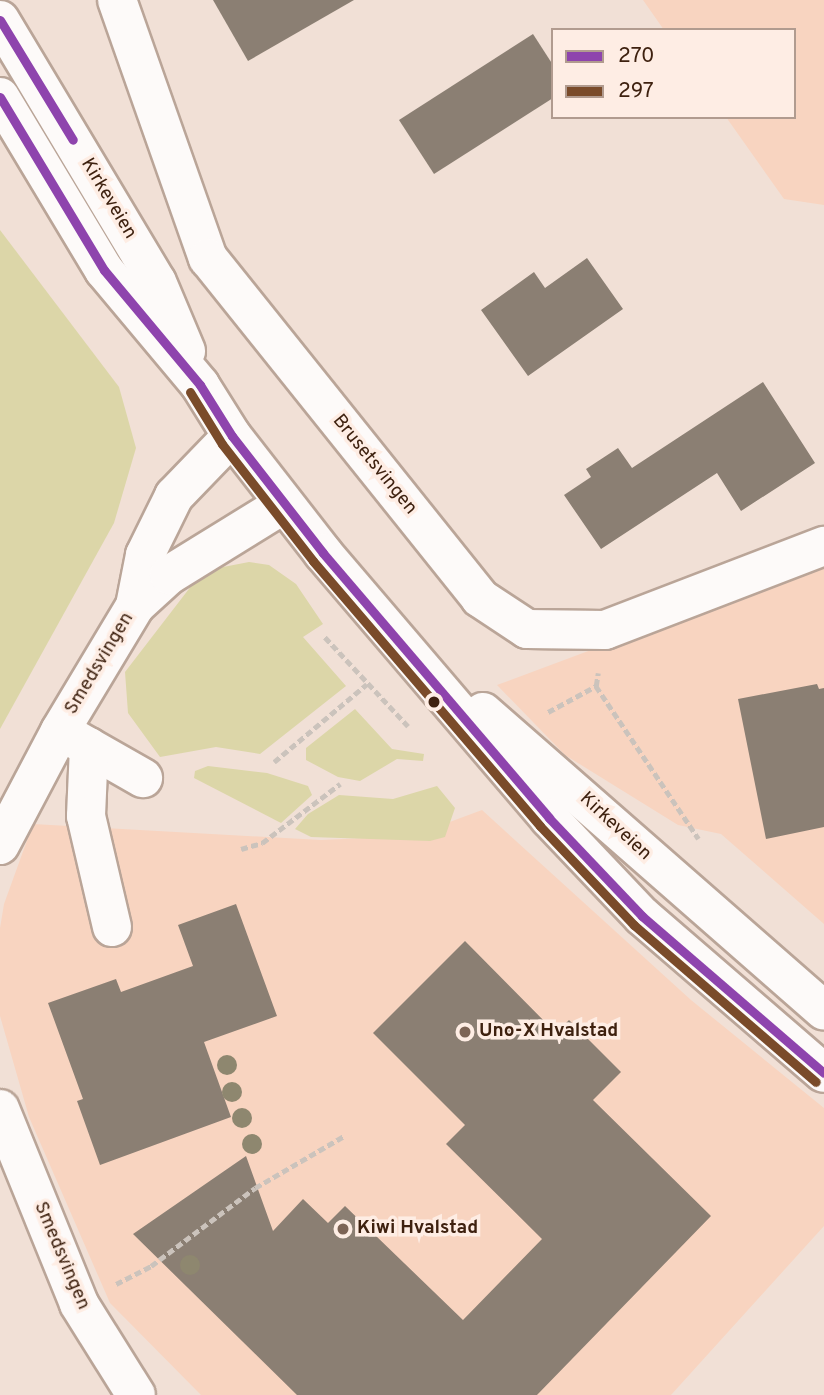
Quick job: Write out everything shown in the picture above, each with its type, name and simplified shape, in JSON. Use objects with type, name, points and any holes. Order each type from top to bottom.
[{"type":"main road","name":"Brusetsvingen","points":[[117,0],[208,258],[480,598],[527,629],[565,633],[605,630],[824,546]]},
{"type":"main road","name":"Kirkeveien","points":[[0,20],[157,282],[200,385]]},
{"type":"main road","name":"Kirkeveien","points":[[0,97],[104,270],[200,385],[232,436],[284,504],[549,818],[642,916],[824,1073]]},
{"type":"main road","points":[[135,606],[145,555],[174,496],[232,436]]},
{"type":"main road","name":"Smedsvingen","points":[[0,845],[74,739],[135,606],[169,575],[284,504]]},
{"type":"main road","name":"Kirkeveien","points":[[404,645],[824,1010]]},
{"type":"main road","points":[[74,739],[143,778]]},
{"type":"main road","points":[[74,739],[86,816],[113,927]]},
{"type":"main road","name":"Smedsvingen","points":[[0,1109],[79,1304],[136,1395]]},
{"type":"path","points":[[605,630],[596,686],[708,848]]},
{"type":"path","points":[[325,637],[410,728]]},
{"type":"path","points":[[274,762],[367,684]]},
{"type":"path","points":[[548,712],[596,686]]},
{"type":"path","points":[[241,849],[262,843],[340,784]]},
{"type":"path","points":[[79,1304],[151,1266],[255,1188],[344,1136]]},
{"type":"shaded area","points":[[643,0],[824,0],[824,205],[784,199],[727,119],[796,119],[796,28],[663,28]]},
{"type":"shaded area","points":[[0,230],[119,387],[136,448],[114,523],[0,729]]},
{"type":"shaded area","points":[[824,540],[824,924],[721,834],[678,825],[565,755],[497,685],[623,638]]},
{"type":"shaded area","points":[[249,562],[269,565],[296,584],[323,624],[303,637],[346,686],[260,754],[216,747],[160,757],[128,713],[125,672],[195,581],[218,568]]},
{"type":"shaded area","points":[[355,709],[392,749],[424,754],[423,761],[397,759],[360,781],[338,777],[306,760],[306,748]]},
{"type":"shaded area","points":[[208,766],[267,773],[308,786],[312,795],[281,823],[194,778],[195,771]]},
{"type":"shaded area","points":[[437,786],[455,808],[445,837],[430,841],[311,837],[295,829],[308,814],[339,795],[393,799]]},
{"type":"shaded area","points":[[482,810],[691,1000],[824,1108],[824,1226],[671,1395],[201,1395],[110,1303],[29,1117],[0,1016],[0,928],[4,904],[33,824],[321,840],[412,836]]},
{"type":"building","points":[[213,0],[354,0],[248,61]]},
{"type":"building","points":[[533,34],[551,62],[551,99],[434,174],[399,120]]},
{"type":"building","points":[[587,258],[623,309],[528,376],[481,310],[534,272],[545,288]]},
{"type":"building","points":[[763,382],[815,463],[741,511],[717,473],[601,549],[564,495],[591,477],[586,469],[618,448],[632,468]]},
{"type":"building","points":[[817,684],[819,689],[824,688],[824,827],[766,839],[738,699]]},
{"type":"building","points":[[236,904],[277,1016],[204,1042],[231,1117],[100,1165],[77,1101],[83,1099],[48,1003],[116,979],[121,992],[193,966],[178,925]]},
{"type":"building","points":[[465,941],[556,1033],[569,1020],[621,1072],[593,1100],[711,1216],[537,1395],[297,1395],[133,1234],[246,1156],[273,1231],[303,1199],[328,1223],[345,1206],[463,1320],[542,1239],[446,1144],[465,1125],[373,1033]]},
{"type":"transit line","name":"270","points":[[0,20],[73,140]]},
{"type":"transit line","name":"270","points":[[0,97],[104,270],[200,385],[232,436],[323,553],[549,818],[642,916],[824,1073]]},
{"type":"transit line","name":"297","points":[[190,392],[222,444],[313,561],[540,826],[634,925],[816,1082]]},
{"type":"place","name":"Uno-X Hvalstad","points":[[465,1032]]},
{"type":"place","name":"Kiwi Hvalstad","points":[[343,1229]]}]
